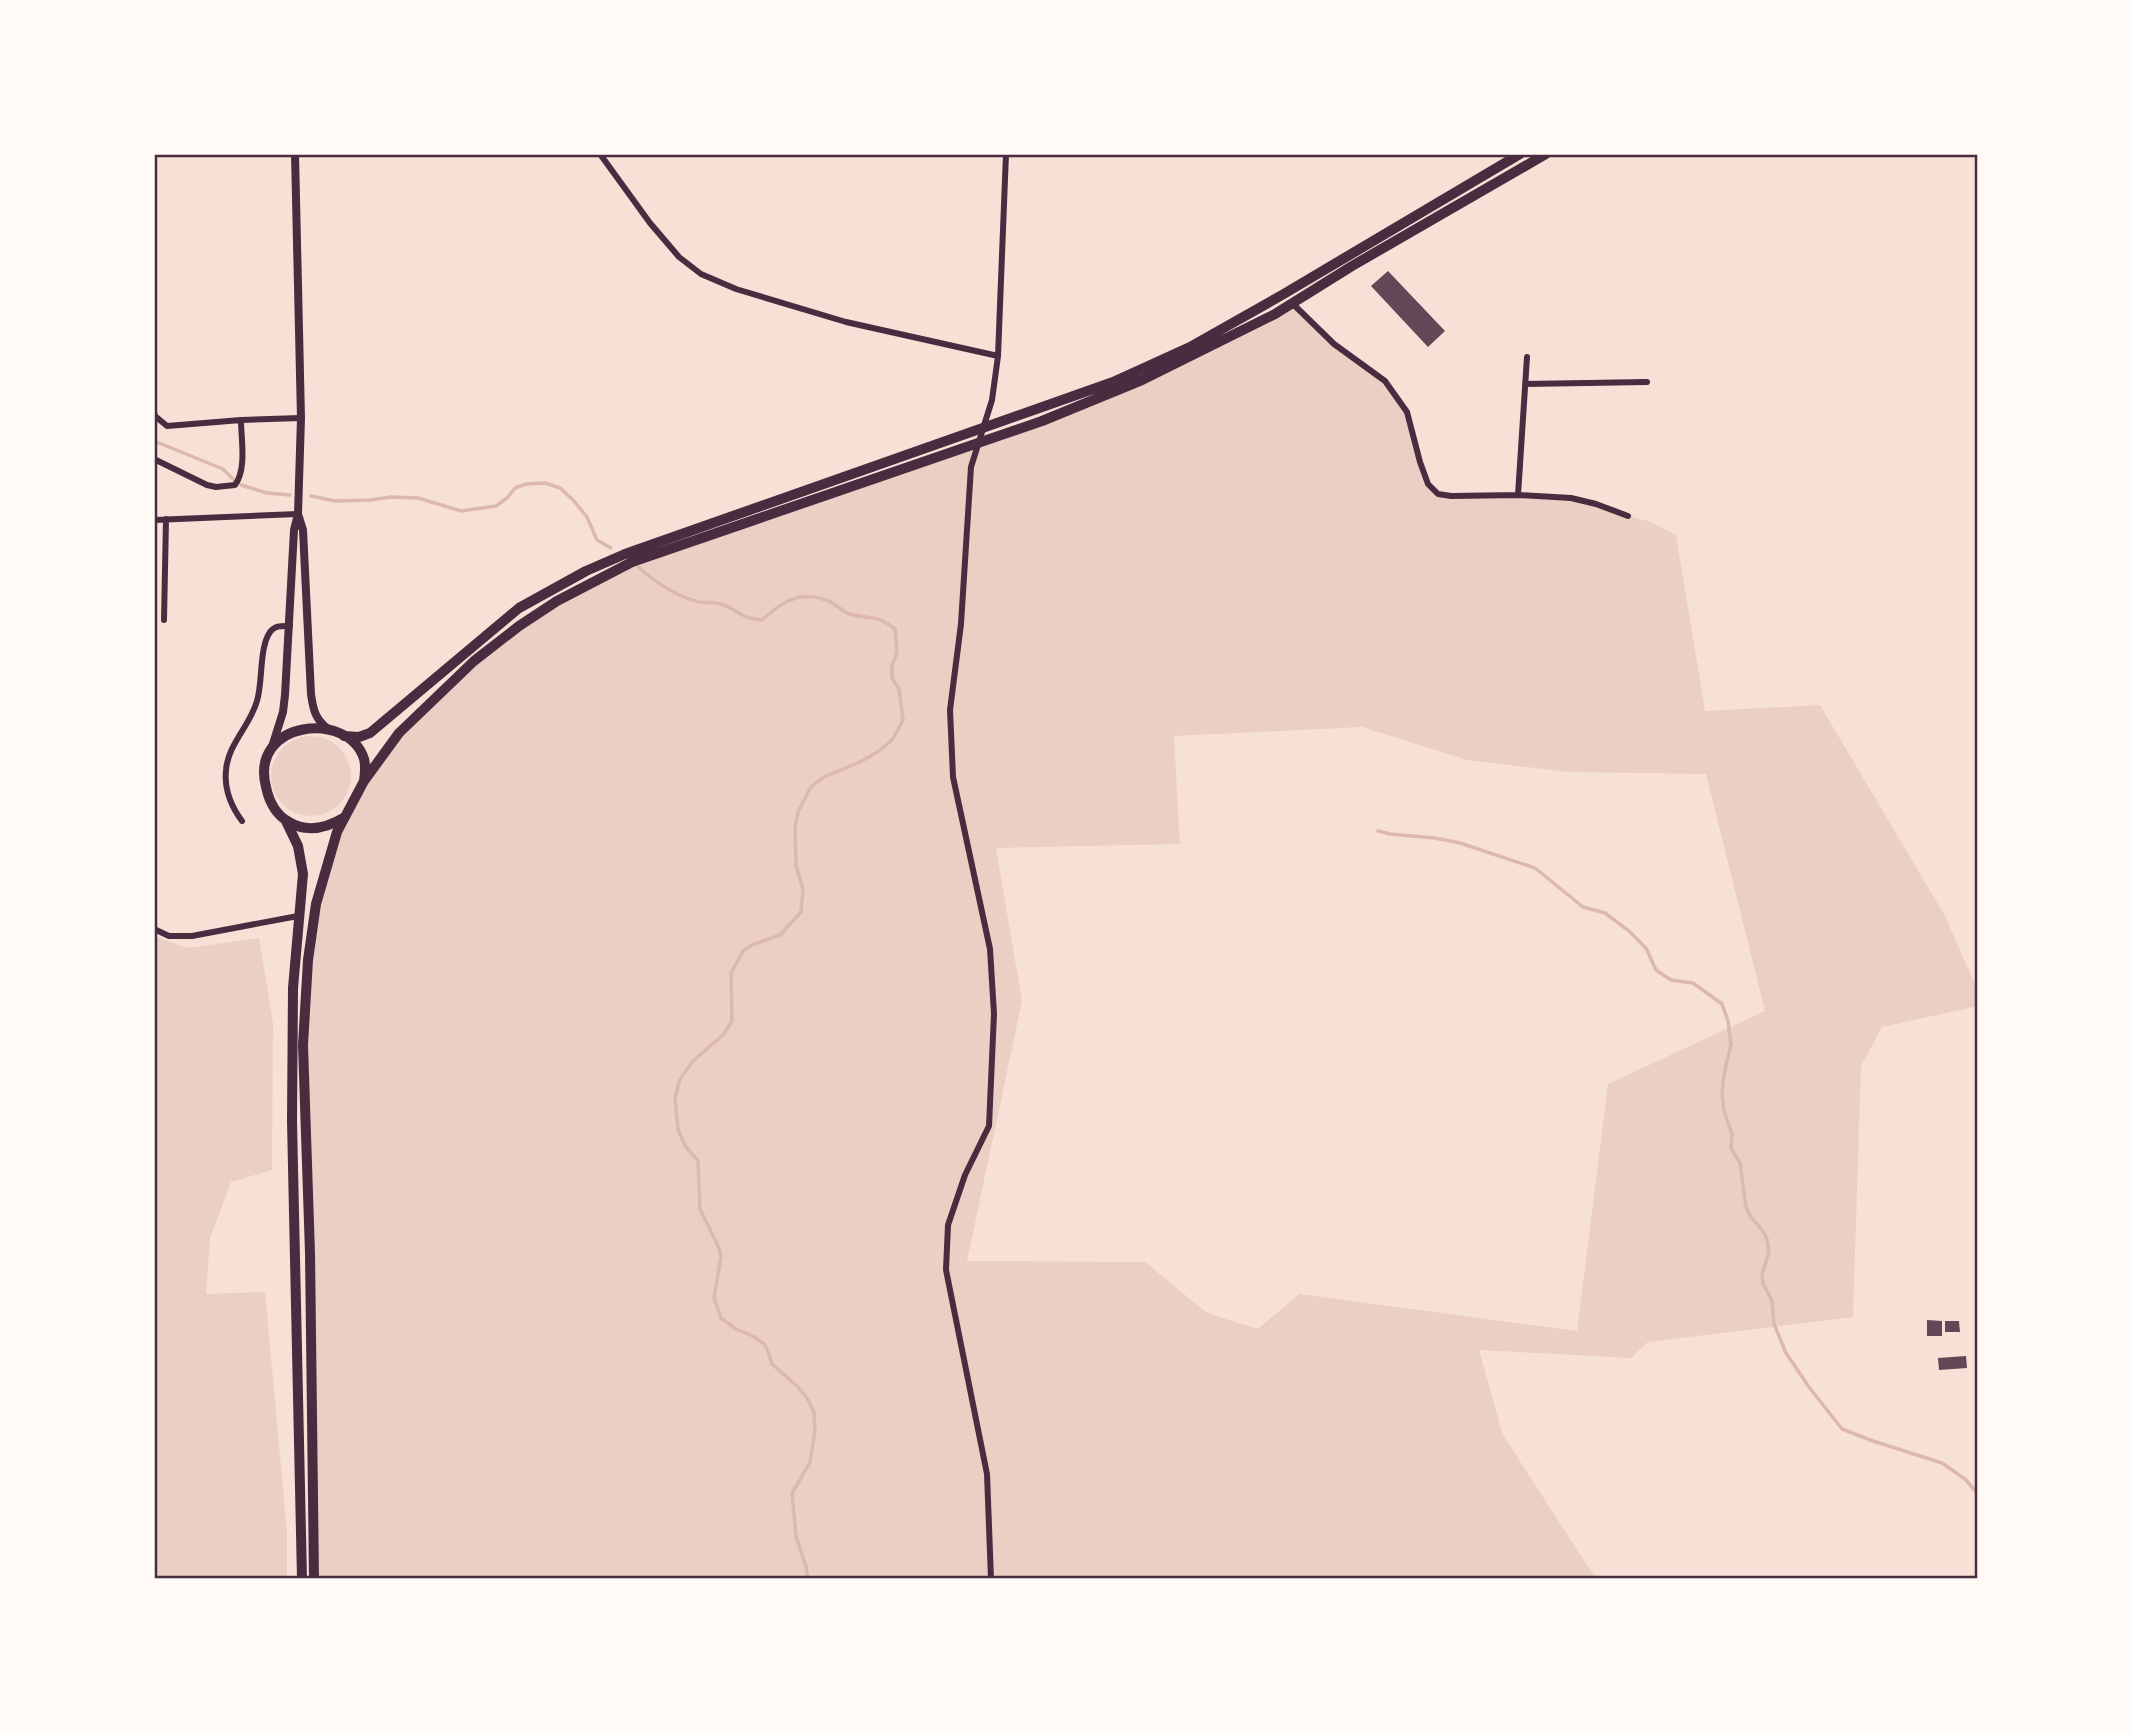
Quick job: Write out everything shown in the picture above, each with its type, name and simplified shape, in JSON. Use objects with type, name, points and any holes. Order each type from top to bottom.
[{"type":"highway","points":[[344,736],[359,737],[370,733],[519,608],[586,571],[638,549],[1113,382],[1190,347],[1520,154]]},
{"type":"highway","points":[[314,1579],[310,1253],[303,1045],[308,960],[316,904],[331,850],[365,781],[399,733],[440,692],[505,637],[557,601],[632,562],[1042,421],[1129,386],[1189,358],[1292,303],[1546,154]]},
{"type":"highway","points":[[345,817],[320,828],[299,827],[278,814],[264,782],[264,765],[271,748],[284,736],[296,731],[312,728],[330,730],[344,736],[363,756],[365,781]]},
{"type":"highway","points":[[286,821],[298,846],[303,889],[298,916],[293,988],[292,1121],[302,1579]]},
{"type":"street","points":[[271,748],[283,712],[294,530],[298,514],[301,418],[295,154]]},
{"type":"street","points":[[600,154],[650,223],[679,257],[701,274],[736,289],[846,322],[998,356]]},
{"type":"street","points":[[991,1579],[987,1474],[946,1270],[947,1225],[965,1175],[989,1126],[993,1028],[990,949],[953,777],[950,710],[961,624],[971,467],[992,400],[998,356],[1006,154]]},
{"type":"street","points":[[1292,303],[1334,344],[1385,381],[1407,412],[1428,484],[1438,494],[1571,498],[1597,504],[1628,516]]},
{"type":"street","points":[[1518,495],[1527,357]]},
{"type":"street","points":[[1525,384],[1647,382]]},
{"type":"street","points":[[154,415],[167,426],[301,418]]},
{"type":"street","points":[[154,459],[207,485],[235,485],[239,480],[241,464],[241,420]]},
{"type":"street","points":[[154,520],[298,514]]},
{"type":"street","points":[[298,514],[303,530],[305,607],[313,707],[318,720],[330,730]]},
{"type":"street","points":[[164,620],[166,519]]},
{"type":"street","points":[[242,821],[229,796],[226,768],[232,748],[257,702],[265,641],[277,626],[290,626]]},
{"type":"street","points":[[154,929],[169,936],[192,936],[298,916]]},
{"type":"shaded area","points":[[1292,303],[1308,320],[1385,381],[1407,412],[1428,484],[1438,494],[1571,498],[1648,521],[1676,535],[1705,711],[1820,705],[1945,916],[1978,991],[1978,1006],[1882,1027],[1861,1066],[1853,1317],[1648,1342],[1631,1358],[1479,1350],[1503,1435],[1596,1579],[314,1579],[306,1155],[308,960],[331,850],[384,752],[519,626],[632,562],[1042,421]],"holes":[[[1362,727],[1467,760],[1569,772],[1706,774],[1765,1011],[1608,1084],[1577,1331],[1299,1294],[1258,1329],[1207,1313],[1145,1262],[967,1261],[1022,1001],[996,848],[1180,844],[1174,736]]]},
{"type":"shaded area","points":[[311,736],[326,739],[339,748],[348,761],[351,776],[348,791],[339,804],[326,813],[311,816],[296,813],[283,804],[274,791],[271,776],[274,761],[283,748],[296,739]]},
{"type":"shaded area","points":[[154,936],[187,948],[259,938],[273,1023],[272,1170],[231,1182],[210,1238],[206,1294],[265,1292],[287,1532],[287,1579],[154,1579]]},
{"type":"building","points":[[1388,271],[1445,331],[1428,347],[1371,286]]},
{"type":"building","points":[[1927,1320],[1942,1321],[1942,1336],[1927,1336]]},
{"type":"building","points":[[1945,1321],[1959,1321],[1960,1332],[1945,1332]]},
{"type":"building","points":[[1966,1356],[1967,1368],[1939,1370],[1938,1358]]},
{"type":"waterway","points":[[154,441],[223,469],[235,481]]},
{"type":"waterway","points":[[311,496],[335,501],[418,498],[461,511],[496,506],[515,488],[526,484],[545,483],[560,488],[573,500],[587,517],[597,540],[611,548]]},
{"type":"waterway","points":[[241,485],[267,493],[290,495]]},
{"type":"waterway","points":[[637,566],[658,583],[682,596],[699,602],[721,604],[755,619],[762,620],[776,608],[798,597],[816,597],[833,603],[847,613],[878,619],[895,629],[897,652],[892,666],[892,678],[899,689],[903,720],[892,740],[879,751],[824,777],[811,787],[798,812],[795,828],[796,865],[803,890],[801,912],[780,935],[743,951],[731,973],[732,1021],[724,1034],[693,1061],[680,1079],[675,1098],[678,1130],[686,1147],[698,1161],[700,1209],[721,1257],[714,1298],[721,1318],[764,1344],[772,1364],[798,1387],[814,1412],[815,1430],[810,1462],[792,1493],[796,1536],[808,1579]]},
{"type":"waterway","points":[[1378,831],[1460,843],[1535,868],[1583,907],[1605,913],[1629,931],[1646,948],[1656,970],[1671,980],[1693,983],[1722,1004],[1728,1021],[1731,1044],[1724,1074],[1724,1111],[1732,1134],[1731,1148],[1740,1163],[1746,1207],[1767,1239],[1769,1252],[1762,1274],[1763,1283],[1772,1301],[1774,1324],[1786,1353],[1842,1429],[1942,1463],[1965,1479],[1978,1494]]}]
